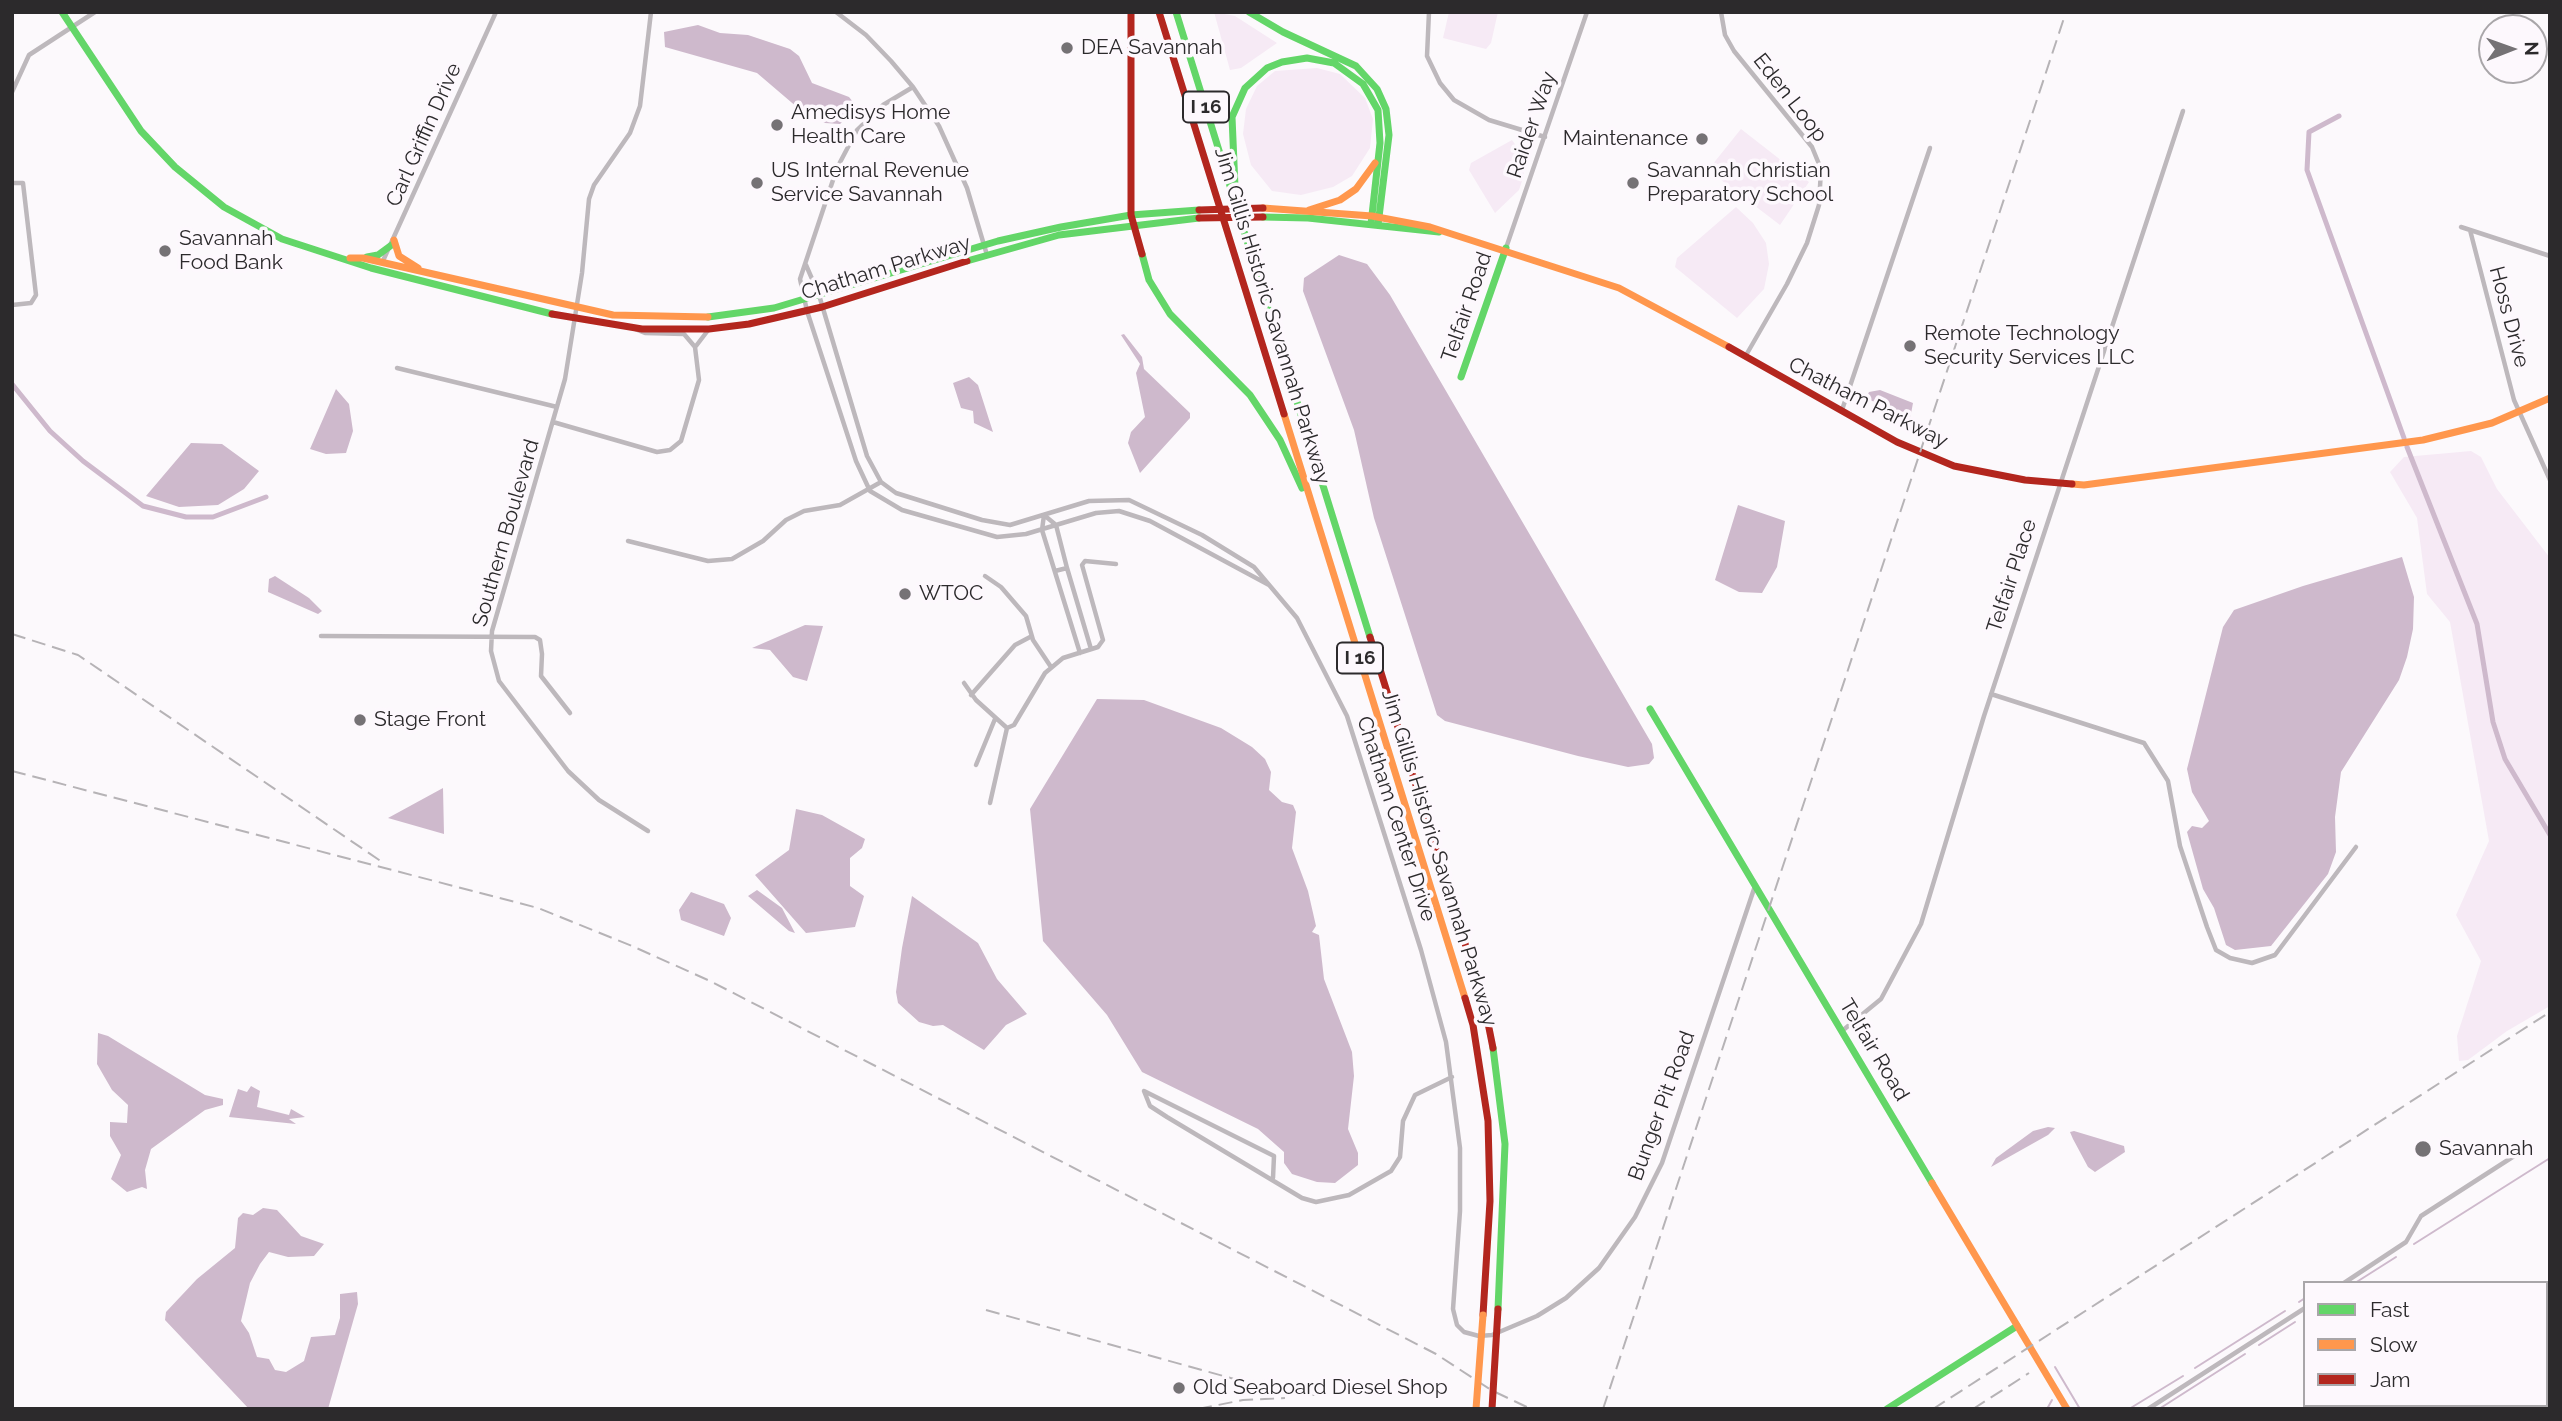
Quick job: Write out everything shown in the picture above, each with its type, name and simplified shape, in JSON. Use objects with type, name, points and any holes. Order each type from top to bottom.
[{"type":"main road","name":"Chatham Parkway","points":[[62,12],[141,131],[200,190],[282,239],[574,320],[634,328],[709,329],[807,311],[987,255],[1132,219]]},
{"type":"main road","points":[[1131,12],[1132,219],[1149,280],[1161,301],[1243,386],[1266,416],[1319,529]]},
{"type":"main road","name":"Jim Gillis Historic Savannah Parkway","points":[[1159,12],[1473,1025],[1488,1121],[1490,1201],[1476,1409]]},
{"type":"main road","name":"Jim Gillis Historic Savannah Parkway","points":[[1176,12],[1485,1008],[1498,1076],[1505,1144],[1505,1209],[1492,1409]]},
{"type":"main road","points":[[1249,12],[1273,27],[1356,66],[1377,89],[1386,108],[1389,135],[1375,221]]},
{"type":"main road","points":[[1235,201],[1232,117],[1245,88],[1267,68],[1282,62],[1320,60],[1350,71],[1372,95],[1380,118],[1375,221]]},
{"type":"main road","points":[[1309,210],[1340,200],[1356,190],[1376,162],[1380,143]]},
{"type":"main road","name":"Chatham Parkway","points":[[346,258],[363,258],[381,266],[430,273],[576,309],[635,317],[694,319],[774,308],[983,245],[1061,227],[1199,214],[1309,210],[1441,232],[1506,248],[1619,288],[1897,442],[1954,466],[2058,485],[2084,485],[2423,440],[2492,423],[2550,398]]},
{"type":"main road","name":"Chatham Parkway","points":[[1263,212],[1375,221]]},
{"type":"main road","points":[[363,258],[377,255],[394,242],[404,262],[430,273]]},
{"type":"main road","name":"Telfair Road","points":[[1461,377],[1506,248]]},
{"type":"main road","name":"Telfair Road","points":[[1650,709],[2067,1409]]},
{"type":"main road","points":[[1887,1409],[2017,1326]]},
{"type":"street","points":[[12,92],[30,55],[95,12]]},
{"type":"street","name":"Carl Griffin Drive","points":[[381,266],[496,12]]},
{"type":"street","name":"Southern Boulevard","points":[[648,831],[599,800],[558,759],[499,681],[491,651],[492,635],[565,379],[589,199],[594,185],[631,133],[640,106],[652,12]]},
{"type":"street","points":[[836,12],[866,35],[913,86],[939,126],[957,164],[987,255]]},
{"type":"street","points":[[1429,12],[1427,56],[1440,83],[1454,100],[1489,120],[1545,137]]},
{"type":"street","name":"Raider Way","points":[[1506,248],[1587,12]]},
{"type":"street","name":"Eden Loop","points":[[1721,12],[1725,35],[1734,51],[1812,148],[1821,169],[1819,205],[1807,243],[1787,284],[1744,357]]},
{"type":"street","points":[[870,491],[856,461],[807,311],[800,279],[837,168],[857,131],[883,105],[913,86]]},
{"type":"street","name":"Telfair Place","points":[[1842,1031],[1881,999],[1921,924],[2058,485],[2183,111]]},
{"type":"street","points":[[1842,411],[1930,148]]},
{"type":"street","points":[[12,183],[23,183],[36,295],[31,303],[12,305]]},
{"type":"street","points":[[2461,227],[2550,256]]},
{"type":"street","name":"Hoss Drive","points":[[2470,230],[2519,412],[2550,480]]},
{"type":"street","points":[[628,541],[708,561],[732,559],[804,511],[840,505],[870,491],[881,482],[867,456],[819,295],[806,265]]},
{"type":"street","points":[[634,328],[645,333],[684,334],[695,347]]},
{"type":"street","points":[[553,422],[657,452],[670,450],[681,441],[699,380],[695,347],[699,337],[709,329]]},
{"type":"street","points":[[397,368],[557,407]]},
{"type":"street","name":"Chatham Center Drive","points":[[881,482],[907,498],[998,524],[1020,523],[1089,501],[1129,500],[1234,552],[1254,566],[1297,618],[1347,716],[1424,962],[1452,1077],[1461,1179],[1454,1316],[1464,1332],[1479,1336],[1513,1327]]},
{"type":"street","name":"Chatham Center Drive","points":[[870,491],[902,510],[977,533],[1012,536],[1108,511],[1133,515],[1273,587]]},
{"type":"street","points":[[1044,515],[1056,525],[1091,649]]},
{"type":"street","points":[[1044,515],[1042,530],[1080,653]]},
{"type":"street","points":[[1007,728],[1014,725],[1051,667],[1091,649],[1103,640],[1082,565],[1085,561],[1116,564]]},
{"type":"street","points":[[1055,571],[1067,568]]},
{"type":"street","points":[[985,576],[1015,601],[1026,616],[1032,635],[1051,667]]},
{"type":"street","points":[[971,695],[1015,645],[1032,635]]},
{"type":"street","points":[[321,636],[535,637],[540,640],[543,665],[539,670],[541,676],[570,713]]},
{"type":"street","points":[[964,683],[971,695],[1007,728]]},
{"type":"street","points":[[1991,694],[2144,743],[2168,781],[2180,846],[2212,938],[2217,950],[2230,958],[2252,963],[2275,955],[2356,847]]},
{"type":"street","points":[[976,765],[995,719]]},
{"type":"street","points":[[990,803],[1007,728]]},
{"type":"street","name":"Bunger Pit Road","points":[[1513,1327],[1549,1309],[1582,1286],[1599,1268],[1635,1217],[1662,1163],[1755,886]]},
{"type":"street","points":[[1273,1178],[1274,1156],[1144,1091],[1150,1106],[1302,1198],[1316,1202],[1349,1195],[1380,1180],[1391,1171],[1400,1157],[1403,1121],[1415,1096],[1452,1077]]},
{"type":"street","points":[[2347,1281],[2406,1242],[2421,1216],[2525,1149]]},
{"type":"street","points":[[2148,1409],[2303,1309]]},
{"type":"shaded area","points":[[1214,12],[1235,16],[1277,43],[1241,68],[1230,70]]},
{"type":"shaded area","points":[[1449,12],[1498,12],[1491,43],[1486,49],[1443,38]]},
{"type":"shaded area","points":[[698,25],[720,33],[748,35],[790,49],[799,56],[812,83],[849,97],[853,102],[852,113],[840,124],[825,123],[798,108],[757,73],[665,47],[664,32]]},
{"type":"shaded area","points":[[1317,68],[1340,74],[1365,98],[1373,119],[1370,148],[1352,176],[1333,187],[1301,195],[1272,191],[1251,165],[1243,134],[1246,109],[1257,86],[1275,71]]},
{"type":"shaded area","points":[[1741,129],[1809,182],[1780,225],[1708,170]]},
{"type":"shaded area","points":[[1512,140],[1522,154],[1524,175],[1519,190],[1495,213],[1469,170],[1471,163]]},
{"type":"shaded area","points":[[1736,207],[1753,223],[1766,243],[1769,264],[1764,289],[1737,318],[1675,267],[1677,258]]},
{"type":"shaded area","points":[[1339,255],[1367,264],[1390,295],[1652,744],[1654,758],[1649,764],[1628,767],[1578,756],[1445,721],[1437,715],[1374,518],[1354,430],[1303,291],[1304,278]]},
{"type":"shaded area","points":[[1124,334],[1142,357],[1144,369],[1190,413],[1190,418],[1140,473],[1128,443],[1131,432],[1145,417],[1136,373],[1140,364],[1121,335]]},
{"type":"shaded area","points":[[969,377],[978,385],[993,432],[974,423],[973,411],[961,408],[953,383]]},
{"type":"shaded area","points":[[336,389],[349,404],[353,431],[346,453],[326,454],[310,449]]},
{"type":"shaded area","points":[[1880,390],[1913,403],[1910,419],[1866,398],[1869,392]]},
{"type":"shaded area","points":[[191,443],[222,444],[259,471],[244,489],[218,505],[179,507],[146,496]]},
{"type":"shaded area","points":[[2471,451],[2481,457],[2497,489],[2550,558],[2550,1006],[2507,1031],[2468,1060],[2459,1061],[2457,1036],[2481,961],[2456,915],[2489,841],[2450,622],[2427,594],[2417,518],[2390,472],[2404,457]]},
{"type":"shaded area","points":[[1738,505],[1785,521],[1777,567],[1762,593],[1739,592],[1715,580]]},
{"type":"shaded area","points":[[2402,557],[2414,597],[2413,629],[2407,657],[2399,680],[2341,772],[2335,817],[2336,852],[2328,874],[2271,946],[2235,950],[2226,945],[2214,908],[2203,889],[2187,832],[2192,826],[2202,828],[2209,821],[2192,792],[2187,769],[2223,627],[2234,610],[2303,586]]},
{"type":"shaded area","points":[[275,576],[309,598],[322,611],[318,614],[268,592],[269,579]]},
{"type":"shaded area","points":[[805,625],[823,626],[807,681],[793,677],[770,650],[752,648]]},
{"type":"shaded area","points":[[1097,699],[1144,700],[1221,728],[1252,747],[1265,759],[1271,772],[1269,790],[1282,802],[1293,805],[1296,812],[1292,848],[1308,891],[1316,926],[1312,932],[1319,935],[1324,979],[1352,1052],[1354,1076],[1348,1129],[1358,1153],[1358,1165],[1335,1183],[1317,1182],[1292,1174],[1284,1163],[1284,1152],[1258,1129],[1142,1072],[1107,1015],[1043,941],[1030,809]]},
{"type":"shaded area","points":[[443,788],[444,834],[388,818]]},
{"type":"shaded area","points":[[796,809],[822,815],[865,839],[862,848],[850,858],[850,886],[864,896],[855,927],[806,933],[755,875],[789,850]]},
{"type":"shaded area","points":[[757,890],[782,908],[795,933],[789,931],[748,896]]},
{"type":"shaded area","points":[[691,892],[724,904],[731,918],[724,936],[681,920],[679,910]]},
{"type":"shaded area","points":[[912,896],[978,943],[997,979],[1027,1014],[1006,1025],[984,1050],[943,1025],[933,1026],[919,1022],[898,1003],[896,992]]},
{"type":"shaded area","points":[[98,1033],[108,1036],[205,1095],[223,1099],[223,1105],[205,1110],[151,1149],[145,1170],[147,1189],[142,1187],[127,1192],[111,1179],[121,1155],[110,1136],[110,1122],[127,1123],[128,1105],[112,1090],[97,1064]]},
{"type":"shaded area","points":[[251,1086],[260,1091],[257,1107],[289,1115],[291,1109],[305,1117],[289,1119],[296,1124],[229,1117],[238,1089],[247,1092]]},
{"type":"shaded area","points":[[2055,1128],[2048,1135],[1991,1167],[1996,1158],[2033,1131]]},
{"type":"shaded area","points":[[2070,1132],[2124,1146],[2125,1152],[2095,1172],[2088,1167],[2073,1139]]},
{"type":"shaded area","points":[[263,1208],[277,1210],[301,1236],[324,1244],[314,1256],[288,1257],[269,1252],[260,1264],[250,1283],[241,1321],[249,1333],[257,1357],[269,1359],[275,1370],[286,1372],[304,1361],[311,1337],[335,1335],[340,1318],[340,1294],[357,1292],[358,1304],[328,1409],[249,1409],[165,1320],[166,1312],[197,1279],[235,1248],[238,1218],[243,1213],[253,1215]]},
{"type":"waterway","points":[[2339,116],[2309,132],[2307,170],[2404,438]]},
{"type":"waterway","points":[[12,384],[50,431],[83,461],[143,506],[186,517],[213,517],[266,497]]},
{"type":"waterway","points":[[2407,447],[2477,624],[2493,722],[2505,759],[2550,835]]},
{"type":"waterway","points":[[2414,1244],[2550,1158]]},
{"type":"waterway","points":[[2358,1281],[2396,1257]]},
{"type":"waterway","points":[[2299,1302],[2303,1299]]},
{"type":"waterway","points":[[2195,1368],[2285,1311]]},
{"type":"waterway","points":[[2259,1345],[2295,1322]]},
{"type":"waterway","points":[[2159,1409],[2245,1354]]},
{"type":"waterway","points":[[2055,1367],[2080,1409]]},
{"type":"waterway","points":[[2129,1409],[2183,1376]]},
{"type":"waterway","points":[[2047,1409],[2052,1400]]},
{"type":"railway","points":[[1603,1409],[2066,12]]},
{"type":"railway","points":[[12,634],[78,655],[385,864]]},
{"type":"railway","points":[[12,771],[538,908],[632,946],[710,981],[1436,1354],[1491,1390],[1531,1409]]},
{"type":"railway","points":[[1933,1409],[2550,1012]]},
{"type":"railway","points":[[986,1310],[1281,1392],[1313,1395],[1354,1390]]},
{"type":"railway","points":[[1973,1409],[2029,1373]]},
{"type":"railway","points":[[1198,1409],[1243,1400],[1285,1398]]},
{"type":"traffic: fast","points":[[62,12],[141,131],[175,167],[224,207],[282,239],[371,268],[552,314]]},
{"type":"traffic: fast","points":[[1176,12],[1370,637]]},
{"type":"traffic: fast","points":[[1249,12],[1283,32],[1356,66],[1377,89],[1386,109],[1389,135],[1378,225]]},
{"type":"traffic: fast","points":[[1235,187],[1232,117],[1245,88],[1267,68],[1282,62],[1307,58],[1334,63],[1363,84],[1378,110],[1380,143],[1371,224]]},
{"type":"traffic: fast","points":[[708,317],[774,308],[998,241],[1061,227],[1131,215],[1199,210]]},
{"type":"traffic: fast","points":[[1263,217],[1308,218],[1439,232]]},
{"type":"traffic: fast","points":[[967,261],[1059,235],[1199,218]]},
{"type":"traffic: fast","points":[[367,257],[378,255],[393,244]]},
{"type":"traffic: fast","points":[[1461,377],[1506,248]]},
{"type":"traffic: fast","points":[[1142,254],[1149,280],[1170,314],[1250,395],[1280,440],[1302,488]]},
{"type":"traffic: fast","points":[[1650,709],[1932,1183]]},
{"type":"traffic: fast","points":[[1493,1048],[1505,1144],[1498,1309]]},
{"type":"traffic: fast","points":[[1887,1409],[2017,1326]]},
{"type":"traffic: slow","points":[[1309,210],[1340,200],[1356,189],[1375,163]]},
{"type":"traffic: slow","points":[[1263,208],[1372,216],[1430,227],[1619,288],[1729,347]]},
{"type":"traffic: slow","points":[[394,240],[399,256],[418,268]]},
{"type":"traffic: slow","points":[[350,258],[363,258],[613,315],[708,317]]},
{"type":"traffic: slow","points":[[2072,484],[2084,485],[2423,440],[2492,423],[2550,398]]},
{"type":"traffic: slow","points":[[1284,414],[1465,998]]},
{"type":"traffic: slow","points":[[1932,1183],[2067,1409]]},
{"type":"traffic: slow","points":[[1476,1409],[1483,1315]]},
{"type":"traffic: jam","points":[[1131,12],[1131,215],[1142,254]]},
{"type":"traffic: jam","points":[[1159,12],[1284,414]]},
{"type":"traffic: jam","points":[[1199,210],[1263,208]]},
{"type":"traffic: jam","points":[[1199,218],[1263,217]]},
{"type":"traffic: jam","points":[[552,314],[642,329],[709,329],[749,324],[822,307],[967,261]]},
{"type":"traffic: jam","points":[[1729,347],[1897,442],[1954,466],[2025,480],[2072,484]]},
{"type":"traffic: jam","points":[[1370,637],[1485,1008],[1493,1048]]},
{"type":"traffic: jam","points":[[1465,998],[1473,1025],[1488,1121],[1490,1201],[1483,1315]]},
{"type":"traffic: jam","points":[[1492,1409],[1498,1309]]},
{"type":"place","name":"DEA Savannah","points":[[1067,48]]},
{"type":"place","name":"Amedisys Home Health Care","points":[[777,125]]},
{"type":"place","name":"Maintenance","points":[[1702,139]]},
{"type":"place","name":"US Internal Revenue Service Savannah","points":[[757,183]]},
{"type":"place","name":"Savannah Christian Preparatory School","points":[[1633,183]]},
{"type":"place","name":"Savannah Food Bank","points":[[165,251]]},
{"type":"place","name":"Remote Technology Security Services LLC","points":[[1910,346]]},
{"type":"place","name":"WTOC","points":[[905,594]]},
{"type":"place","name":"Stage Front","points":[[360,720]]},
{"type":"place","name":"Savannah","points":[[2423,1149]]},
{"type":"place","name":"Old Seaboard Diesel Shop","points":[[1179,1388]]}]
